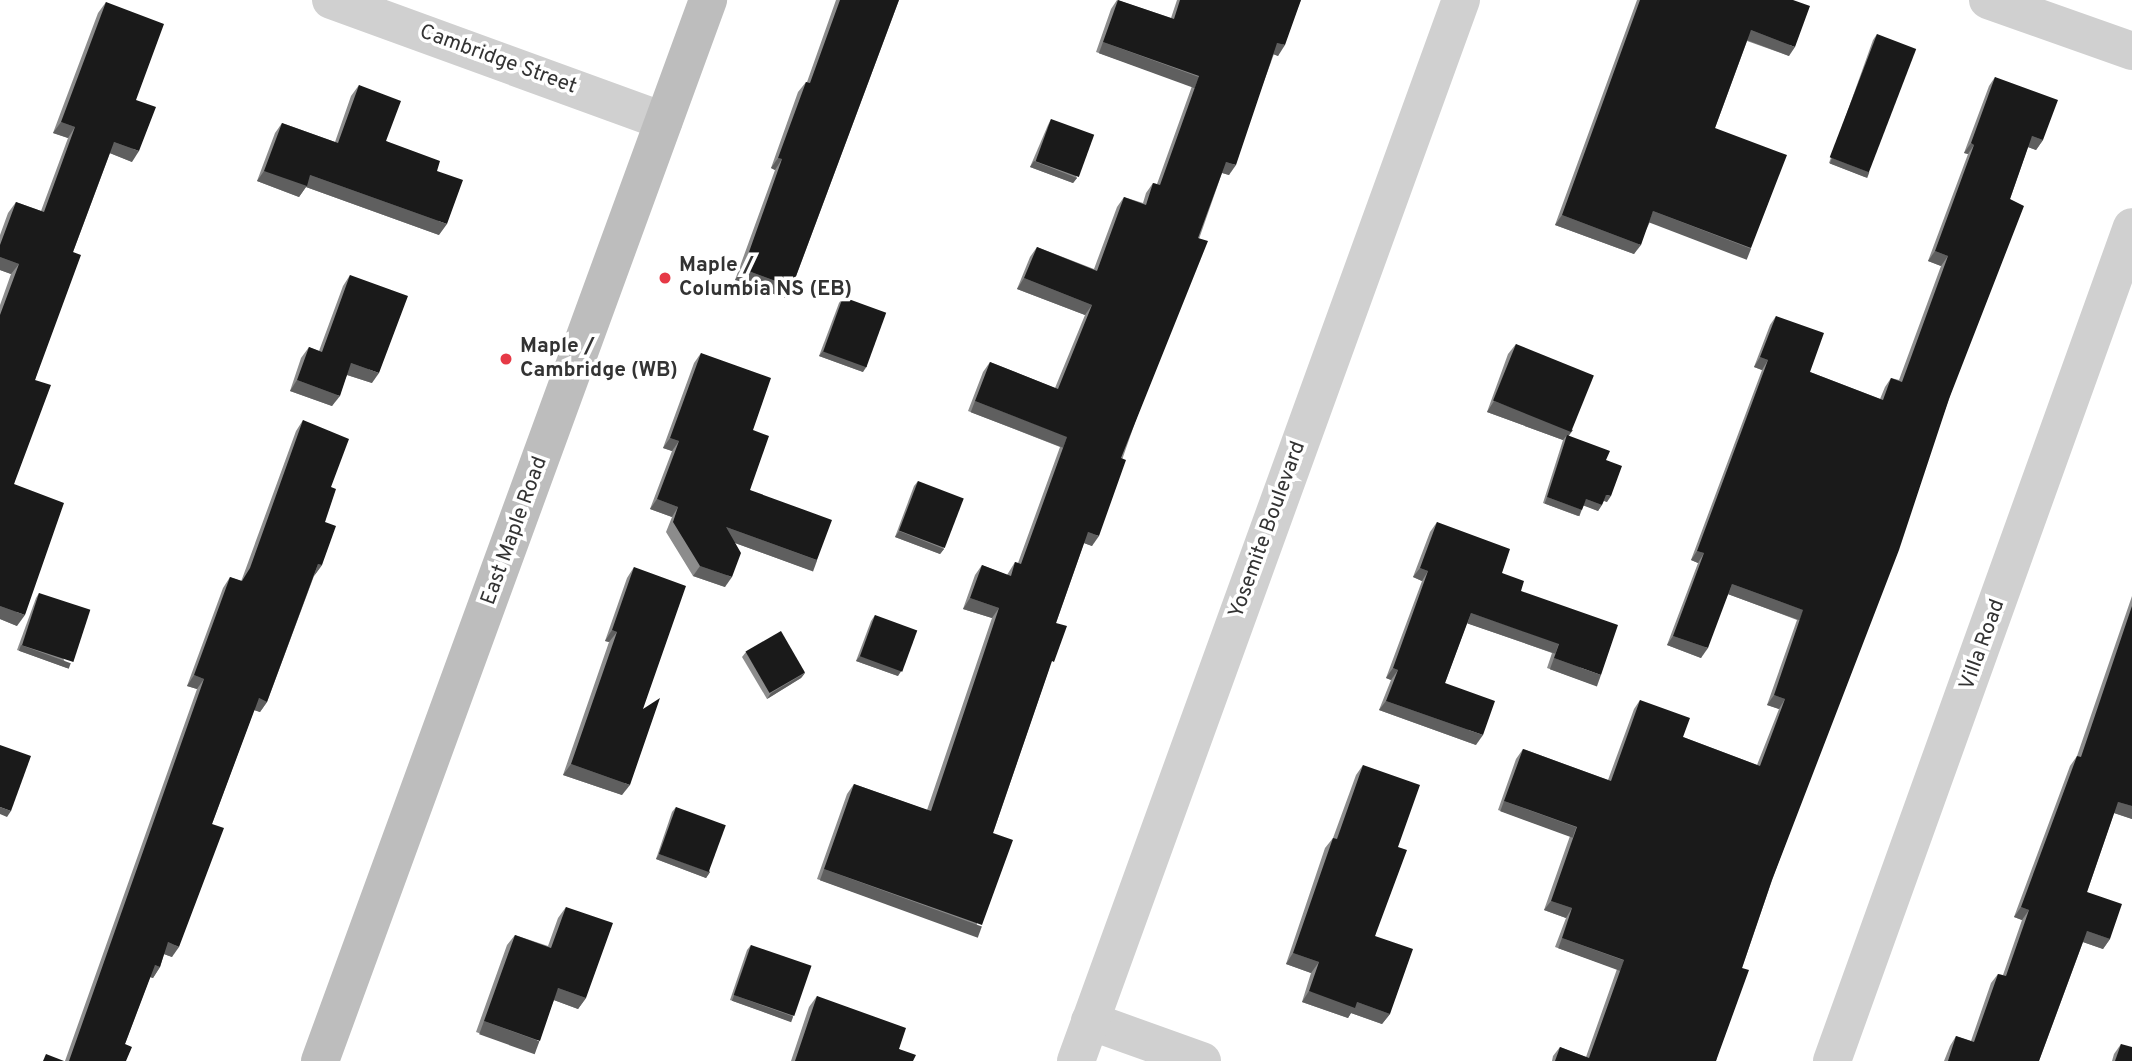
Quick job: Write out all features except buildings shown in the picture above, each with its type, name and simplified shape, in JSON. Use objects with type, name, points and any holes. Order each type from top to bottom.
[{"type":"main road","name":"East Maple Road","points":[[320,1061],[708,0]]},
{"type":"street","name":"Cambridge Street","points":[[331,0],[664,121]]},
{"type":"street","name":"Yosemite Boulevard","points":[[1076,1061],[1461,0]]},
{"type":"street","points":[[1988,0],[2132,51]]},
{"type":"street","name":"Villa Road","points":[[1832,1061],[2132,227]]},
{"type":"street","points":[[1090,1021],[1202,1061]]},
{"type":"place","name":"Maple / Columbia NS (EB)","points":[[665,278]]},
{"type":"place","name":"Maple / Cambridge (WB)","points":[[506,359]]}]
